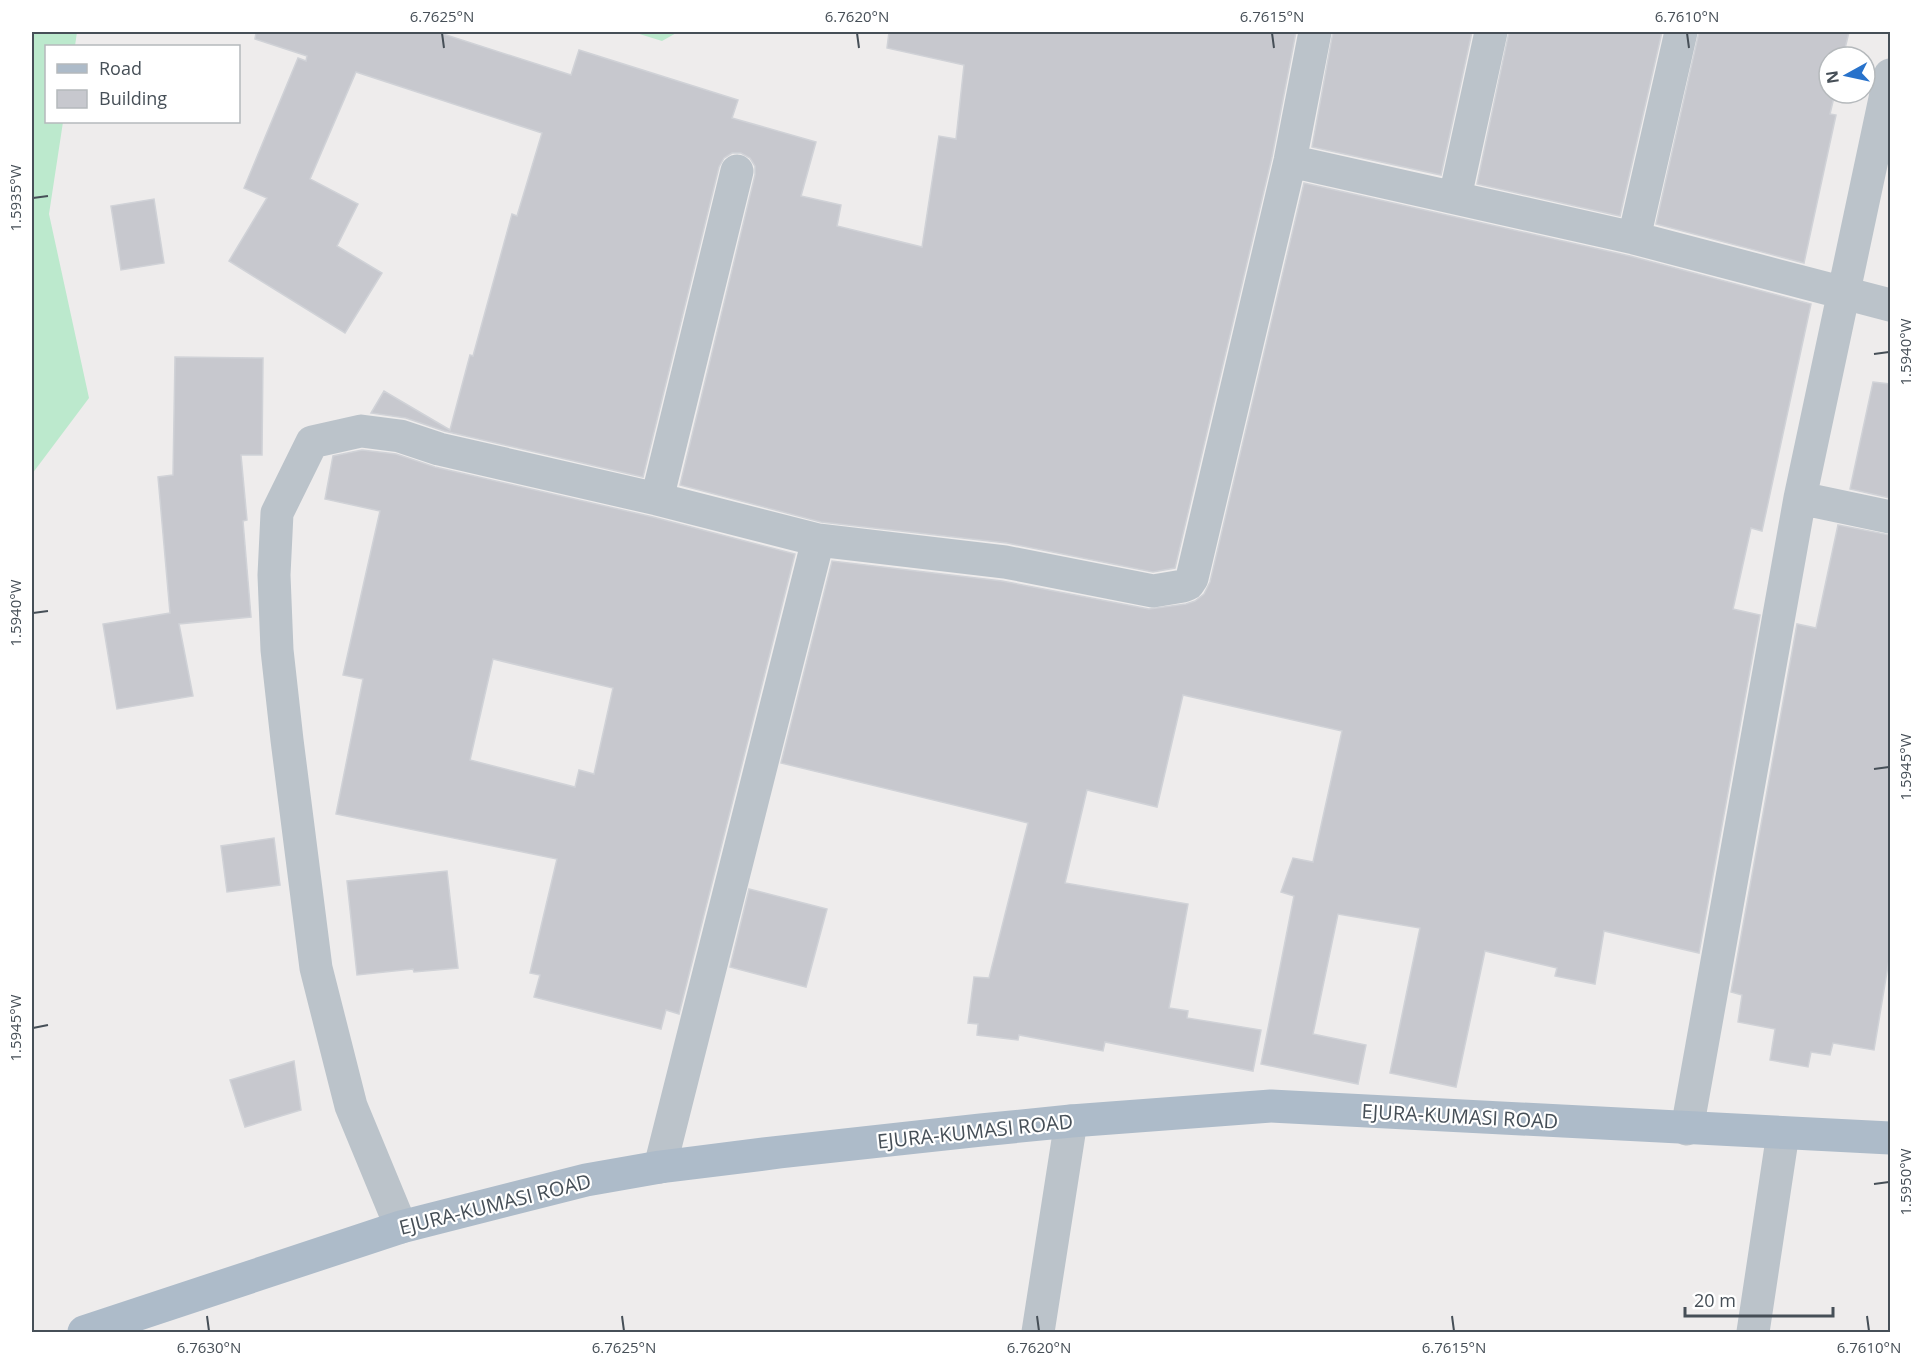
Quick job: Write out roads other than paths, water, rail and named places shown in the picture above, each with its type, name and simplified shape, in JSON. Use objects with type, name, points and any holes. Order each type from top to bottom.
[{"type":"main road","name":"EJURA-KUMASI ROAD","points":[[84,1332],[401,1227],[586,1180],[660,1167],[780,1152],[1071,1121],[1271,1106],[1890,1138]]},
{"type":"street","points":[[401,1227],[351,1106],[316,968],[277,650],[274,575],[277,513],[312,442],[361,431],[400,436],[439,449],[657,499],[818,540],[1005,562],[1154,591],[1188,584],[1192,578],[1290,160],[1315,32]]},
{"type":"street","points":[[1455,197],[1491,32]]},
{"type":"street","points":[[1634,238],[1681,32]]},
{"type":"street","points":[[1687,1129],[1800,498],[1890,75]]},
{"type":"street","points":[[1290,160],[1634,238],[1890,305]]},
{"type":"street","points":[[657,499],[738,171]]},
{"type":"street","points":[[1800,498],[1890,517]]},
{"type":"street","points":[[660,1167],[818,540]]},
{"type":"street","points":[[1038,1332],[1071,1121]]},
{"type":"street","points":[[1753,1332],[1783,1133]]}]
